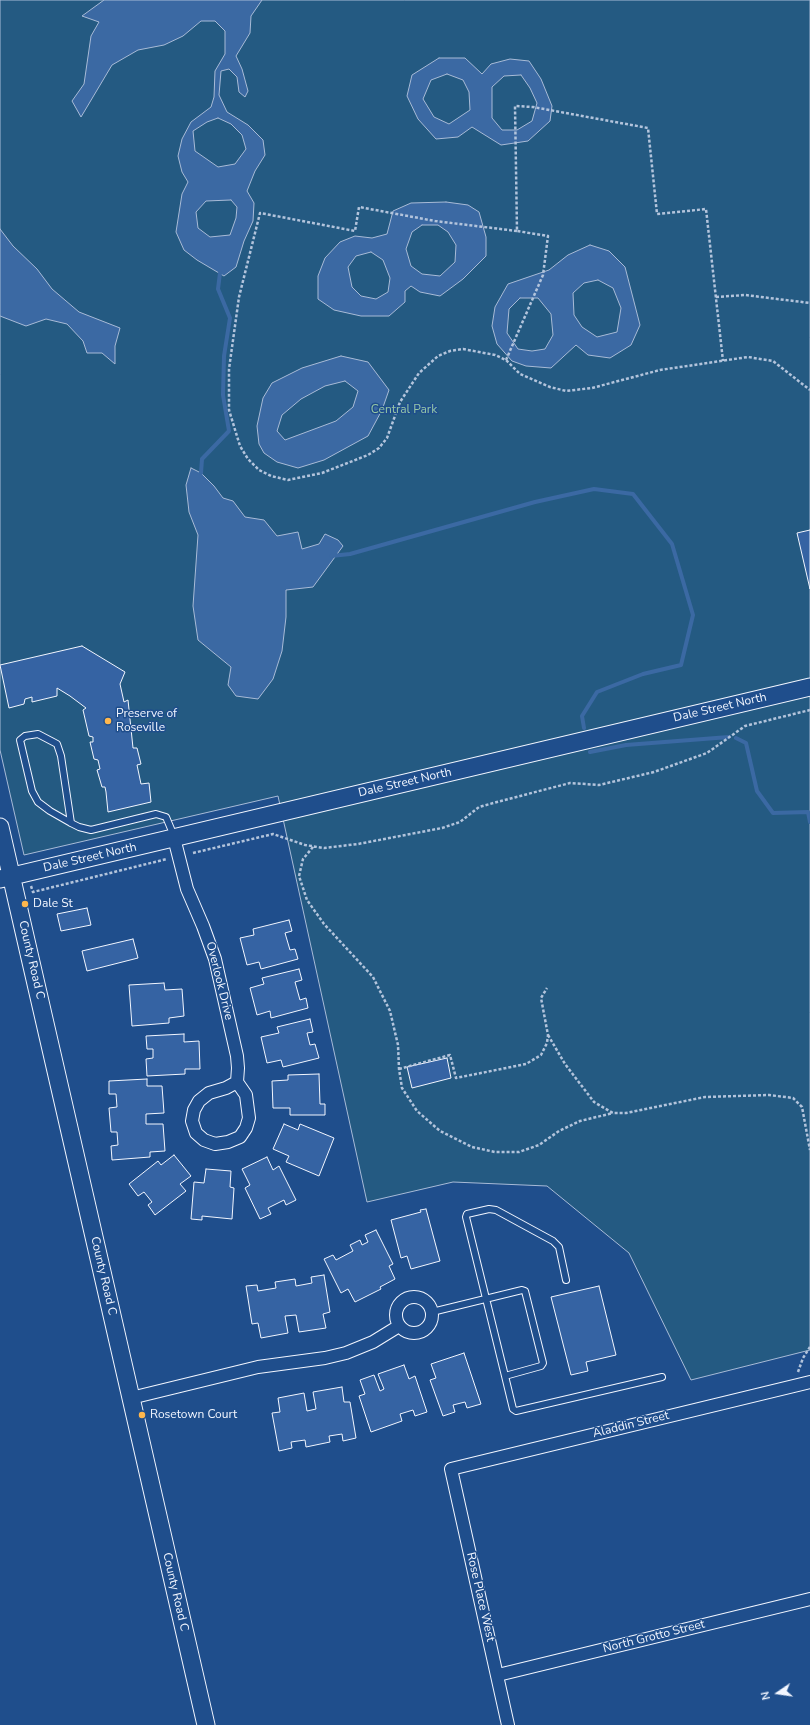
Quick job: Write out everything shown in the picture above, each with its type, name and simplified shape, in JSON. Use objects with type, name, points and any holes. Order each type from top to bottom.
[{"type":"main road","name":"Dale Street North","points":[[6,877],[810,687]]},
{"type":"main road","name":"County Road C","points":[[0,826],[6,877],[131,1398],[206,1725]]},
{"type":"street","name":"Overlook Drive","points":[[174,838],[187,889],[209,939],[215,959],[237,1056],[237,1082]]},
{"type":"street","points":[[237,1082],[246,1095],[249,1118],[246,1128],[240,1137],[228,1142],[215,1144],[204,1140],[196,1132],[192,1121],[194,1110],[198,1101],[209,1093],[226,1088],[237,1082]]},
{"type":"street","points":[[411,1296],[425,1300],[432,1312],[430,1324],[419,1332],[406,1332],[399,1326],[395,1318],[395,1311],[399,1303],[411,1296]]},
{"type":"street","points":[[131,1398],[258,1367],[339,1354],[373,1342],[399,1326]]},
{"type":"street","name":"Aladdin Street","points":[[452,1469],[805,1383]]},
{"type":"street","name":"Rose Place West","points":[[452,1469],[508,1725]]},
{"type":"street","name":"North Grotto Street","points":[[498,1675],[810,1599]]},
{"type":"lane","points":[[71,823],[61,756],[57,744],[38,734],[25,736],[20,740],[32,791],[38,802],[50,811],[71,823],[91,830],[156,814],[166,817],[174,838]]},
{"type":"lane","points":[[566,1280],[559,1247],[553,1241],[496,1210],[490,1209],[467,1214],[466,1217],[513,1409],[516,1410],[662,1377]]},
{"type":"lane","points":[[432,1312],[522,1290],[526,1291],[543,1364],[541,1366],[505,1376]]},
{"type":"path","points":[[517,231],[515,106],[533,107],[648,128],[657,214],[706,209],[723,361]]},
{"type":"path","points":[[506,360],[543,275],[548,236],[435,221],[359,207],[355,230],[260,213],[239,297],[229,369],[229,410],[240,446],[248,459],[259,470],[278,479],[288,480],[305,477],[344,465],[368,455],[379,448],[387,438],[400,402],[409,386],[419,373],[438,356],[450,351],[468,349],[486,352],[506,360],[520,374],[550,387],[573,391],[592,388],[660,370],[748,357],[773,361],[786,369],[810,390]]},
{"type":"path","points":[[716,297],[746,295],[810,303]]},
{"type":"path","points":[[193,853],[273,834],[288,841],[324,848],[358,844],[442,828],[460,822],[480,806],[570,783],[599,785],[654,772],[707,753],[750,724],[810,710]]},
{"type":"path","points":[[314,847],[303,859],[299,876],[308,900],[324,924],[374,977],[390,1010],[398,1045],[398,1068],[402,1088],[417,1111],[440,1131],[472,1147],[496,1152],[519,1152],[539,1144],[580,1120],[613,1113],[626,1113],[705,1097],[769,1094],[793,1098],[802,1107],[810,1150]]},
{"type":"path","points":[[398,1068],[450,1055],[456,1078],[526,1064],[541,1055],[547,1043],[548,1035],[541,998],[547,988]]},
{"type":"path","points":[[548,1035],[565,1064],[594,1102],[613,1113]]},
{"type":"path","points":[[805,1383],[798,1373],[803,1358],[810,1347]]},
{"type":"green space","name":"Central Park","points":[[0,0],[810,0],[810,1350],[691,1380],[629,1253],[547,1186],[453,1182],[367,1202],[278,796],[24,855],[0,750]]},
{"type":"shaded area","points":[[104,0],[262,0],[251,16],[250,33],[236,56],[242,69],[248,91],[245,97],[239,92],[237,77],[229,69],[221,71],[219,95],[227,112],[248,125],[263,140],[265,155],[255,171],[247,191],[254,203],[253,221],[244,241],[236,267],[224,276],[197,260],[184,250],[176,232],[182,194],[188,182],[182,172],[178,156],[182,139],[191,122],[211,107],[214,97],[215,71],[225,54],[225,31],[215,21],[201,21],[183,36],[164,45],[138,50],[112,65],[81,117],[72,101],[84,84],[91,36],[99,22],[82,16]],"holes":[[[218,118],[231,124],[242,135],[246,149],[235,164],[218,167],[195,151],[193,131],[207,122]],[[231,200],[237,207],[236,218],[230,235],[210,237],[198,228],[196,212],[206,201]]]},
{"type":"shaded area","points":[[439,58],[465,58],[482,74],[491,64],[510,59],[529,61],[541,79],[552,106],[550,121],[528,141],[501,145],[472,127],[458,137],[436,139],[418,119],[407,96],[412,75]],"holes":[[[447,74],[463,80],[469,92],[470,110],[449,124],[434,117],[423,99],[431,80]],[[521,75],[530,88],[537,103],[532,121],[517,130],[502,130],[492,118],[492,87],[504,76]]]},
{"type":"shaded area","points":[[446,202],[468,205],[479,212],[486,237],[486,256],[463,279],[440,296],[420,292],[411,286],[405,291],[405,302],[389,316],[361,316],[334,310],[318,299],[318,276],[325,258],[340,242],[355,236],[372,238],[387,234],[393,211],[411,203]],"holes":[[[422,225],[438,225],[448,232],[456,245],[455,262],[440,276],[422,274],[411,266],[406,249],[412,232]],[[371,252],[383,260],[390,278],[388,292],[376,299],[361,296],[352,287],[348,267],[356,256]]]},
{"type":"shaded area","points":[[0,229],[13,246],[37,269],[52,289],[79,312],[120,328],[115,346],[115,364],[102,353],[87,353],[83,341],[67,324],[46,319],[26,326],[0,316]]},
{"type":"shaded area","points":[[590,245],[609,251],[625,267],[640,325],[631,345],[610,358],[588,355],[576,345],[551,368],[526,366],[512,361],[497,344],[492,326],[495,307],[508,284],[549,270],[568,255]],"holes":[[[598,280],[613,288],[621,308],[617,332],[597,337],[582,327],[574,315],[573,293],[584,283]],[[520,298],[538,298],[551,314],[553,335],[545,349],[532,351],[518,349],[507,333],[509,309]]]},
{"type":"shaded area","points":[[341,356],[368,362],[389,390],[382,410],[368,436],[324,460],[298,468],[277,462],[264,453],[259,444],[257,426],[263,398],[272,383],[302,368]],"holes":[[[345,381],[358,391],[353,407],[336,421],[285,440],[277,431],[282,415],[301,399],[325,386]]]},
{"type":"shaded area","points":[[191,468],[201,473],[223,498],[233,501],[245,517],[264,520],[277,536],[298,532],[302,549],[319,544],[325,534],[338,540],[343,546],[313,587],[286,590],[286,617],[282,651],[273,679],[258,699],[236,696],[228,685],[231,667],[198,640],[193,606],[198,535],[189,512],[186,485]]},
{"type":"building","points":[[810,530],[810,589],[797,533]]},
{"type":"building","name":"Preserve of Roseville","points":[[82,646],[125,672],[120,684],[124,702],[128,700],[133,748],[137,748],[141,764],[137,765],[141,784],[149,783],[151,802],[108,812],[105,787],[102,787],[97,770],[100,769],[98,760],[94,759],[90,742],[93,742],[93,737],[89,736],[83,710],[86,708],[70,696],[57,688],[57,696],[32,702],[32,697],[25,699],[24,704],[9,708],[0,665]]},
{"type":"building","points":[[87,908],[91,925],[61,931],[57,914]]},
{"type":"building","points":[[289,920],[292,931],[285,933],[290,950],[295,949],[298,959],[261,969],[259,962],[247,965],[240,938],[254,935],[253,929]]},
{"type":"building","points":[[133,939],[138,958],[87,971],[82,951]]},
{"type":"building","points":[[299,969],[302,980],[295,982],[300,1000],[306,998],[308,1008],[271,1018],[270,1011],[257,1015],[250,988],[264,984],[262,978]]},
{"type":"building","points":[[164,983],[165,990],[182,989],[184,1016],[169,1018],[169,1023],[132,1026],[129,985]]},
{"type":"building","points":[[310,1019],[313,1032],[307,1033],[310,1045],[315,1044],[319,1058],[283,1067],[281,1060],[267,1063],[261,1037],[279,1033],[277,1027]]},
{"type":"building","points":[[184,1034],[184,1042],[199,1041],[200,1069],[185,1069],[185,1074],[147,1076],[146,1059],[153,1058],[153,1049],[147,1049],[146,1036]]},
{"type":"building","points":[[447,1058],[451,1078],[412,1088],[407,1067]]},
{"type":"building","points":[[319,1074],[320,1104],[325,1104],[325,1115],[290,1115],[290,1108],[273,1108],[272,1081],[288,1080],[288,1075]]},
{"type":"building","points":[[147,1079],[147,1086],[162,1086],[164,1113],[146,1114],[146,1124],[163,1124],[165,1151],[150,1152],[150,1157],[112,1160],[111,1146],[118,1145],[117,1132],[111,1132],[109,1108],[117,1107],[116,1094],[109,1094],[109,1081]]},
{"type":"building","points":[[284,1124],[298,1130],[300,1124],[334,1138],[319,1176],[286,1162],[289,1156],[273,1149]]},
{"type":"building","points":[[174,1155],[191,1176],[180,1184],[186,1191],[155,1215],[148,1205],[152,1202],[144,1192],[138,1196],[129,1184],[158,1161],[161,1165]]},
{"type":"building","points":[[267,1157],[273,1170],[279,1166],[296,1200],[286,1205],[284,1200],[268,1208],[271,1214],[260,1219],[245,1188],[250,1185],[242,1169]]},
{"type":"building","points":[[206,1169],[231,1171],[230,1187],[234,1188],[232,1219],[202,1216],[202,1220],[191,1219],[194,1182],[204,1183]]},
{"type":"building","points":[[426,1209],[440,1261],[411,1269],[407,1256],[401,1258],[391,1220],[421,1212],[420,1210]]},
{"type":"building","points":[[376,1230],[393,1264],[389,1266],[395,1279],[380,1287],[381,1289],[355,1302],[348,1289],[341,1293],[324,1259],[333,1255],[336,1260],[353,1251],[350,1245],[360,1240],[362,1245],[368,1242],[365,1235]]},
{"type":"building","points":[[324,1275],[330,1312],[323,1314],[326,1328],[299,1332],[296,1315],[285,1316],[288,1333],[261,1338],[258,1323],[252,1324],[246,1286],[257,1285],[258,1291],[276,1288],[275,1282],[295,1279],[296,1286],[312,1283],[311,1277]]},
{"type":"building","points":[[599,1286],[616,1355],[586,1362],[588,1371],[571,1375],[551,1297]]},
{"type":"building","points":[[464,1353],[481,1404],[467,1408],[465,1402],[453,1405],[455,1412],[443,1416],[430,1380],[436,1378],[431,1364]]},
{"type":"building","points":[[404,1365],[409,1379],[415,1376],[427,1412],[415,1416],[413,1410],[400,1414],[402,1421],[371,1432],[359,1396],[365,1394],[360,1380],[374,1375],[380,1391],[384,1389],[378,1374]]},
{"type":"building","points":[[342,1387],[344,1402],[350,1402],[356,1438],[343,1441],[342,1434],[329,1436],[330,1442],[306,1447],[305,1440],[291,1442],[292,1448],[279,1451],[272,1413],[280,1412],[278,1398],[304,1393],[307,1411],[316,1409],[313,1392]]},
{"type":"waterway","points":[[201,473],[202,459],[229,431],[223,395],[224,356],[230,318],[218,289],[220,273]]},
{"type":"waterway","points":[[331,556],[350,554],[535,502],[594,489],[633,494],[672,544],[693,615],[681,665],[643,674],[597,692],[582,716],[584,728]]},
{"type":"waterway","points":[[590,752],[626,745],[729,737]]},
{"type":"waterway","points":[[736,738],[746,743],[757,791],[773,813],[808,812],[810,822]]},
{"type":"place","name":"Preserve of Roseville","points":[[108,721]]},
{"type":"place","name":"Dale St","points":[[25,904]]},
{"type":"place","name":"Rosetown Court","points":[[142,1415]]}]
